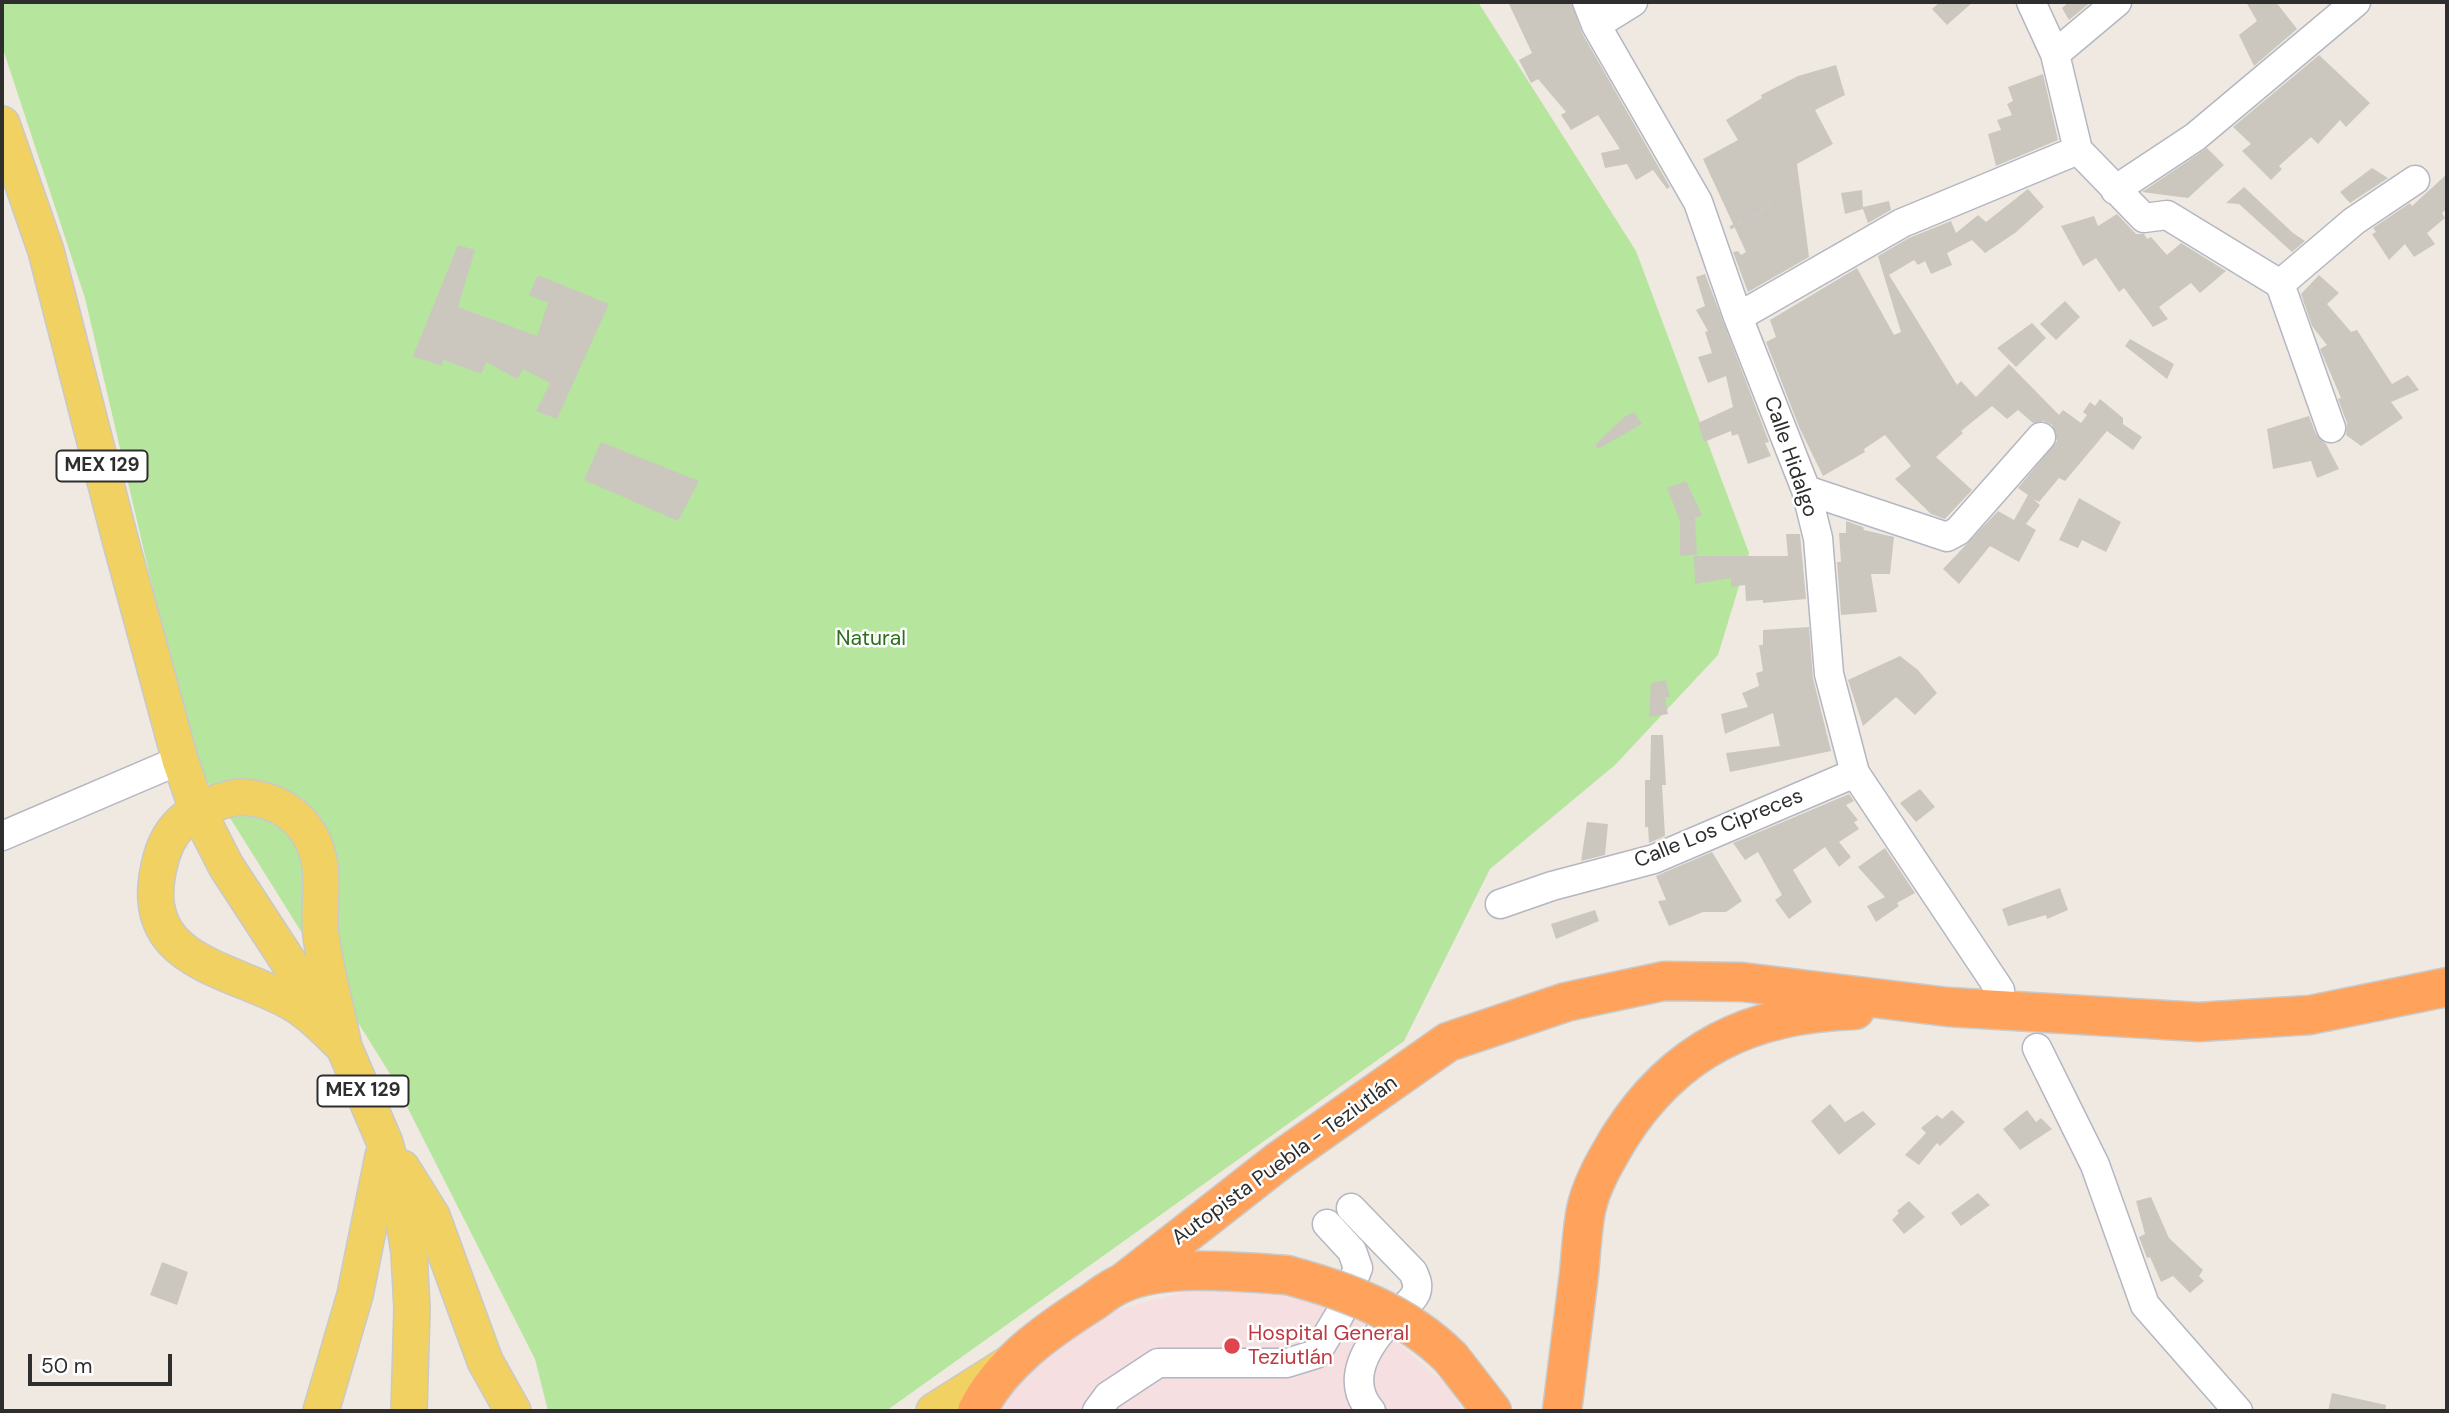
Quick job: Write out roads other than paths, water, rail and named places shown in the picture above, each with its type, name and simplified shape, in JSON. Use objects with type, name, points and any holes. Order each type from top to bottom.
[{"type":"highway","name":"Autopista Puebla - Teziutlán","points":[[977,1411],[1011,1362],[1057,1325],[1123,1283],[1280,1160],[1448,1042],[1566,1002],[1664,981],[1784,986],[1948,1007]]},
{"type":"highway","points":[[1562,1411],[1586,1209],[1605,1161],[1656,1086],[1687,1060],[1749,1027],[1777,1018],[1838,1010],[1948,1007],[2199,1023],[2310,1015],[2447,987]]},
{"type":"highway","name":"Autopista Puebla - Teziutlán","points":[[1123,1283],[1169,1273],[1209,1271],[1287,1275],[1379,1306],[1426,1337],[1451,1358],[1492,1411]]},
{"type":"main road","name":"MEX 129","points":[[2,124],[46,251],[180,760],[197,809],[226,866],[344,1047],[386,1143],[400,1197],[409,1252],[412,1309],[409,1411]]},
{"type":"main road","points":[[238,797],[264,799],[293,814],[312,838],[320,865],[321,936],[344,1047],[310,1014],[289,1001],[249,981],[209,968],[188,955],[159,919],[155,895],[165,845],[174,830],[197,809],[238,797]]},
{"type":"main road","points":[[321,1411],[355,1295],[386,1143]]},
{"type":"main road","points":[[386,1143],[432,1216],[485,1361],[513,1411]]},
{"type":"main road","points":[[934,1411],[1011,1362]]},
{"type":"street","points":[[1591,13],[1633,2]]},
{"type":"street","points":[[2031,2],[2055,54],[2078,150],[2144,218],[2167,215],[2280,284],[2332,428]]},
{"type":"street","points":[[2055,54],[2117,2]]},
{"type":"street","points":[[2115,190],[2194,136],[2356,2]]},
{"type":"street","name":"Calle Hidalgo","points":[[1591,13],[1698,202],[1738,317],[1806,489],[1818,538],[1829,674],[1856,773],[2000,990]]},
{"type":"street","points":[[1738,317],[1902,223],[2078,150]]},
{"type":"street","points":[[2280,284],[2354,221],[2415,180]]},
{"type":"street","points":[[1806,489],[1947,537],[1958,531],[2040,437]]},
{"type":"street","points":[[2,836],[180,760]]},
{"type":"street","name":"Calle Los Cipreces","points":[[1500,904],[1552,886],[1654,859],[1856,773]]},
{"type":"street","points":[[2037,1048],[2095,1166],[2145,1305],[2238,1411]]},
{"type":"street","points":[[1351,1208],[1413,1272],[1418,1285],[1416,1295],[1376,1335],[1360,1366],[1358,1388],[1371,1411]]},
{"type":"street","points":[[1097,1411],[1108,1396],[1158,1363],[1287,1363],[1316,1354],[1340,1314],[1358,1268],[1352,1251],[1327,1224]]},
{"type":"street","points":[[1316,1354],[1358,1380]]},
{"type":"place","name":"Hospital General Teziutlán","points":[[1232,1346]]},
{"type":"park label","name":"Natural","points":[[871,639]]}]
